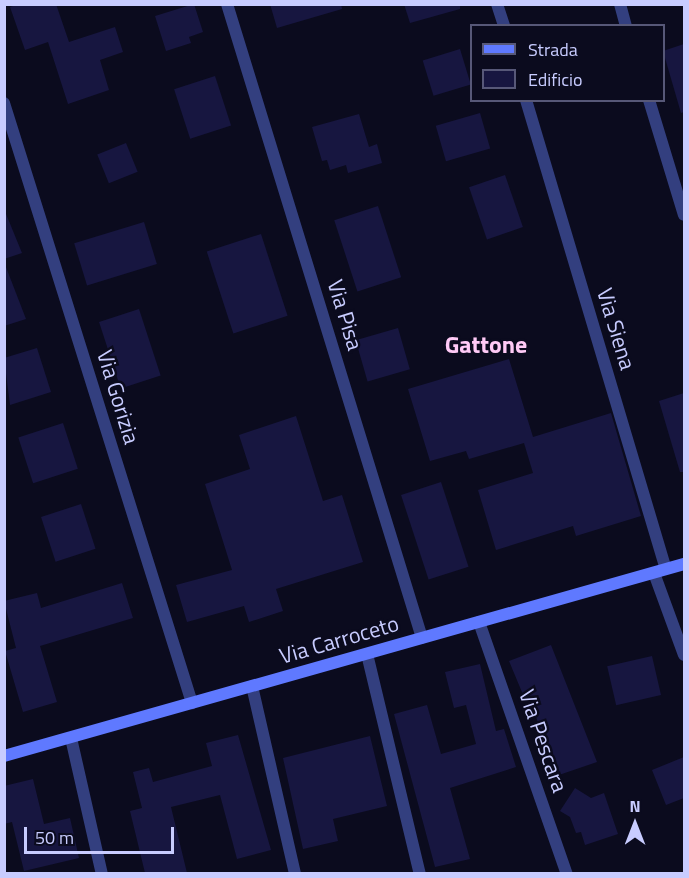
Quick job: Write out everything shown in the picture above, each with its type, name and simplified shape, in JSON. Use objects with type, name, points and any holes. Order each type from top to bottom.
[{"type":"street","name":"Via Pisa","points":[[227,4],[422,638]]},
{"type":"street","points":[[497,4],[503,24]]},
{"type":"street","points":[[620,4],[625,24]]},
{"type":"street","name":"Via Siena","points":[[527,102],[684,655]]},
{"type":"street","points":[[650,102],[684,215]]},
{"type":"street","name":"Via Gorizia","points":[[4,103],[192,703]]},
{"type":"street","name":"Via Carroceto","points":[[4,756],[684,564]]},
{"type":"street","name":"Via Pescara","points":[[479,622],[567,873]]},
{"type":"street","points":[[367,654],[420,873]]},
{"type":"street","points":[[252,686],[295,873]]},
{"type":"street","points":[[71,738],[102,873]]},
{"type":"building","points":[[19,4],[56,4],[69,42],[115,27],[123,52],[100,60],[109,90],[68,104],[48,42],[25,50],[10,7]]},
{"type":"building","points":[[194,4],[203,32],[189,37],[191,43],[166,51],[155,16]]},
{"type":"building","points":[[270,4],[341,4],[342,9],[277,28]]},
{"type":"building","points":[[404,4],[460,4],[460,9],[410,23]]},
{"type":"building","points":[[684,44],[684,112],[681,113],[665,58],[665,50]]},
{"type":"building","points":[[460,49],[470,85],[434,96],[423,60]]},
{"type":"building","points":[[215,76],[231,125],[190,139],[174,89]]},
{"type":"building","points":[[480,113],[490,149],[446,161],[436,126]]},
{"type":"building","points":[[359,114],[369,147],[377,144],[382,163],[348,173],[346,165],[330,170],[327,160],[322,161],[312,127]]},
{"type":"building","points":[[126,143],[138,172],[109,183],[97,155]]},
{"type":"building","points":[[505,175],[523,227],[487,239],[469,187]]},
{"type":"building","points":[[378,206],[401,277],[357,292],[334,220]]},
{"type":"building","points":[[4,209],[22,253],[4,259]]},
{"type":"building","points":[[144,222],[157,264],[87,285],[74,243]]},
{"type":"building","points":[[261,234],[288,316],[233,333],[207,252]]},
{"type":"building","points":[[4,262],[26,319],[4,326]]},
{"type":"building","points":[[139,309],[161,376],[121,389],[99,322]]},
{"type":"building","points":[[398,328],[410,369],[368,381],[356,340]]},
{"type":"building","points":[[37,348],[51,392],[10,405],[4,358]]},
{"type":"building","points":[[509,359],[533,437],[611,413],[641,516],[576,536],[573,526],[496,550],[478,490],[533,473],[524,443],[469,459],[466,451],[430,461],[408,389]]},
{"type":"building","points":[[684,393],[684,472],[680,472],[659,401]]},
{"type":"building","points":[[296,416],[323,501],[342,495],[363,562],[276,589],[283,611],[249,622],[244,606],[187,622],[176,585],[232,570],[205,484],[250,469],[239,435]]},
{"type":"building","points":[[63,423],[78,469],[33,483],[18,438]]},
{"type":"building","points":[[441,482],[469,567],[429,580],[401,495]]},
{"type":"building","points":[[81,504],[96,549],[56,562],[41,517]]},
{"type":"building","points":[[122,583],[133,618],[40,646],[57,702],[23,712],[5,651],[16,648],[4,601],[37,593],[41,608]]},
{"type":"building","points":[[551,645],[597,762],[556,776],[529,696],[524,697],[509,661]]},
{"type":"building","points":[[652,656],[661,695],[616,705],[607,666]]},
{"type":"building","points":[[480,664],[496,731],[504,729],[516,767],[450,788],[470,859],[435,867],[394,714],[427,705],[441,754],[476,744],[466,705],[454,708],[445,672]]},
{"type":"building","points":[[238,735],[271,850],[237,859],[220,795],[171,807],[187,873],[145,873],[130,811],[142,808],[133,772],[149,768],[153,782],[212,766],[206,743]]},
{"type":"building","points":[[370,736],[387,806],[333,819],[338,841],[303,849],[283,758]]},
{"type":"building","points":[[684,757],[684,798],[666,805],[652,770]]},
{"type":"building","points":[[33,779],[44,824],[70,818],[79,858],[24,871],[12,822],[4,824],[4,786]]},
{"type":"building","points":[[575,788],[591,798],[604,793],[618,834],[585,845],[581,832],[576,833],[570,817],[560,811]]},
{"type":"district","name":"Gattone","points":[[486,345]]}]
